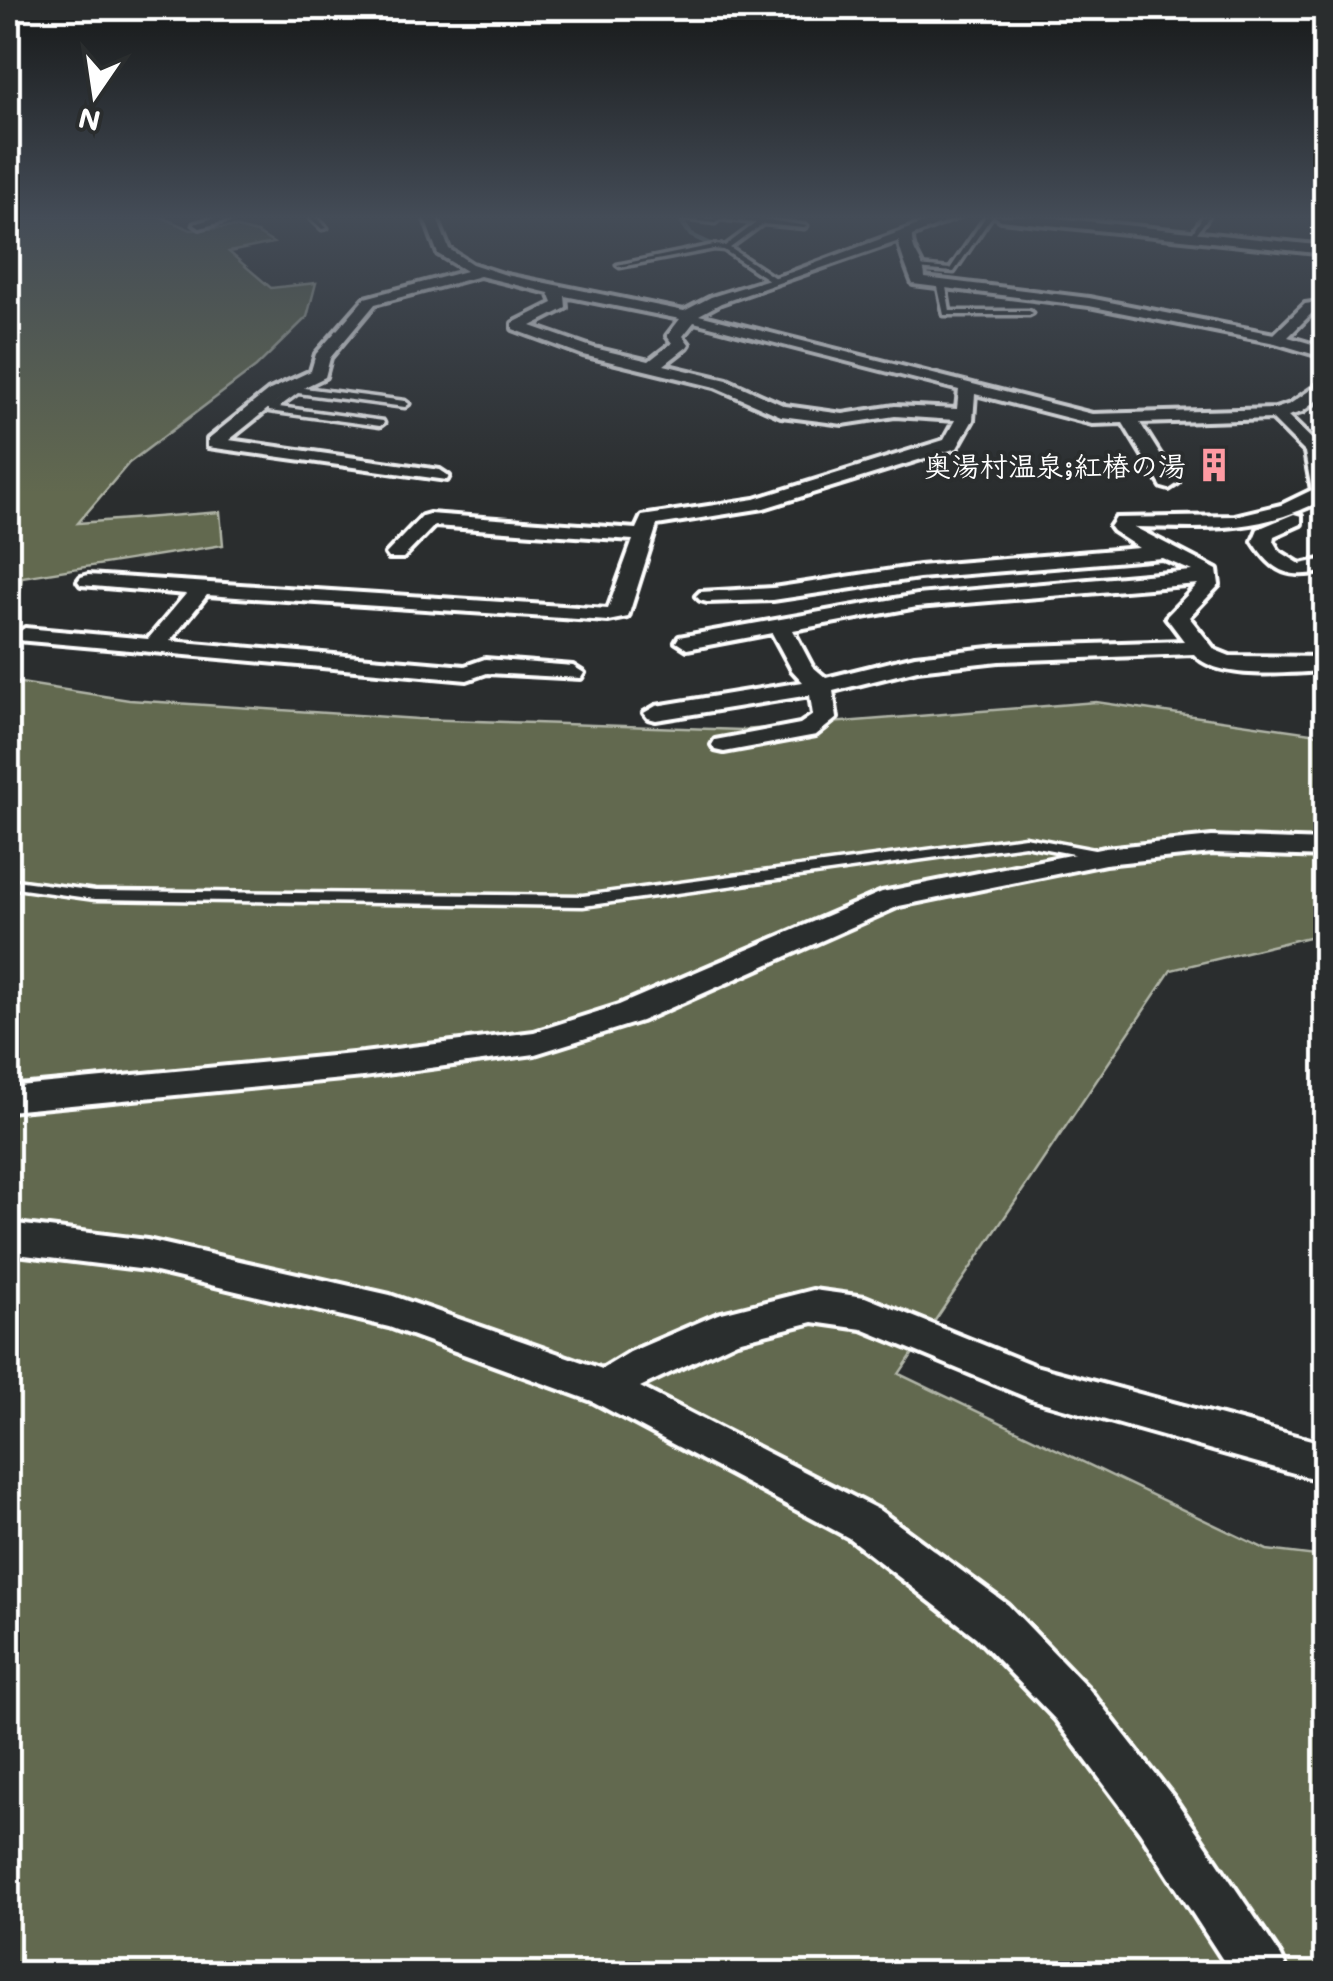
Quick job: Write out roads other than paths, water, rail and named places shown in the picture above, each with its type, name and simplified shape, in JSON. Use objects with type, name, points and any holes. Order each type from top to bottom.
[{"type":"street","points":[[365,308],[322,357],[318,374],[304,385],[274,396],[214,443],[440,476]]},
{"type":"street","points":[[556,308],[518,326],[589,352],[721,383],[767,406],[813,416],[865,418],[895,410],[964,415]]},
{"type":"street","points":[[651,308],[1078,416],[1276,414],[1296,408],[1326,384]]},
{"type":"street","points":[[651,366],[682,344],[675,336],[688,316],[701,308]]},
{"type":"street","points":[[1122,308],[1326,352]]},
{"type":"street","points":[[1277,339],[1309,308]]},
{"type":"street","points":[[88,581],[608,615],[620,612],[649,520],[757,504],[951,444],[964,415],[968,386]]},
{"type":"street","points":[[1276,414],[1314,450],[1322,500],[1290,523],[1265,533],[1263,541],[1272,554],[1297,571],[1326,565]]},
{"type":"street","points":[[1128,418],[1169,483]]},
{"type":"street","points":[[1322,492],[1284,514],[1242,522],[1122,522],[1120,527],[1125,533],[1194,562],[1209,576],[1209,586],[1194,605],[1176,617],[1207,654],[1246,666],[1326,664]]},
{"type":"street","points":[[396,554],[429,520],[644,535]]},
{"type":"street","points":[[706,596],[773,594],[919,572],[1166,552]]},
{"type":"street","points":[[688,642],[917,602],[1209,576]]},
{"type":"street","points":[[854,582],[870,609]]},
{"type":"street","points":[[154,646],[202,588]]},
{"type":"street","points":[[724,745],[807,730],[824,718],[820,685],[804,670],[779,626]]},
{"type":"street","points":[[25,636],[467,672],[486,666],[573,672]]},
{"type":"street","points":[[656,713],[932,661],[1200,646]]},
{"type":"street","points":[[8,1098],[363,1065],[535,1044],[630,1014],[892,898],[1104,856],[1212,846],[1326,849]]},
{"type":"street","points":[[8,1238],[147,1255],[390,1311],[605,1388],[864,1524],[992,1621],[1072,1704],[1157,1815],[1263,1974]]},
{"type":"street","points":[[605,1388],[644,1364],[731,1326],[813,1306],[865,1313],[1031,1382],[1326,1463]]},
{"type":"lane","points":[[946,308],[947,313],[1029,314]]},
{"type":"lane","points":[[8,340],[8,356]]},
{"type":"lane","points":[[380,423],[272,409],[304,385],[404,404]]},
{"type":"lane","points":[[8,883],[95,895],[583,901],[1024,841],[1104,856]]},
{"type":"place","name":"奥湯村温泉;紅椿の湯","points":[[1214,465]]}]
